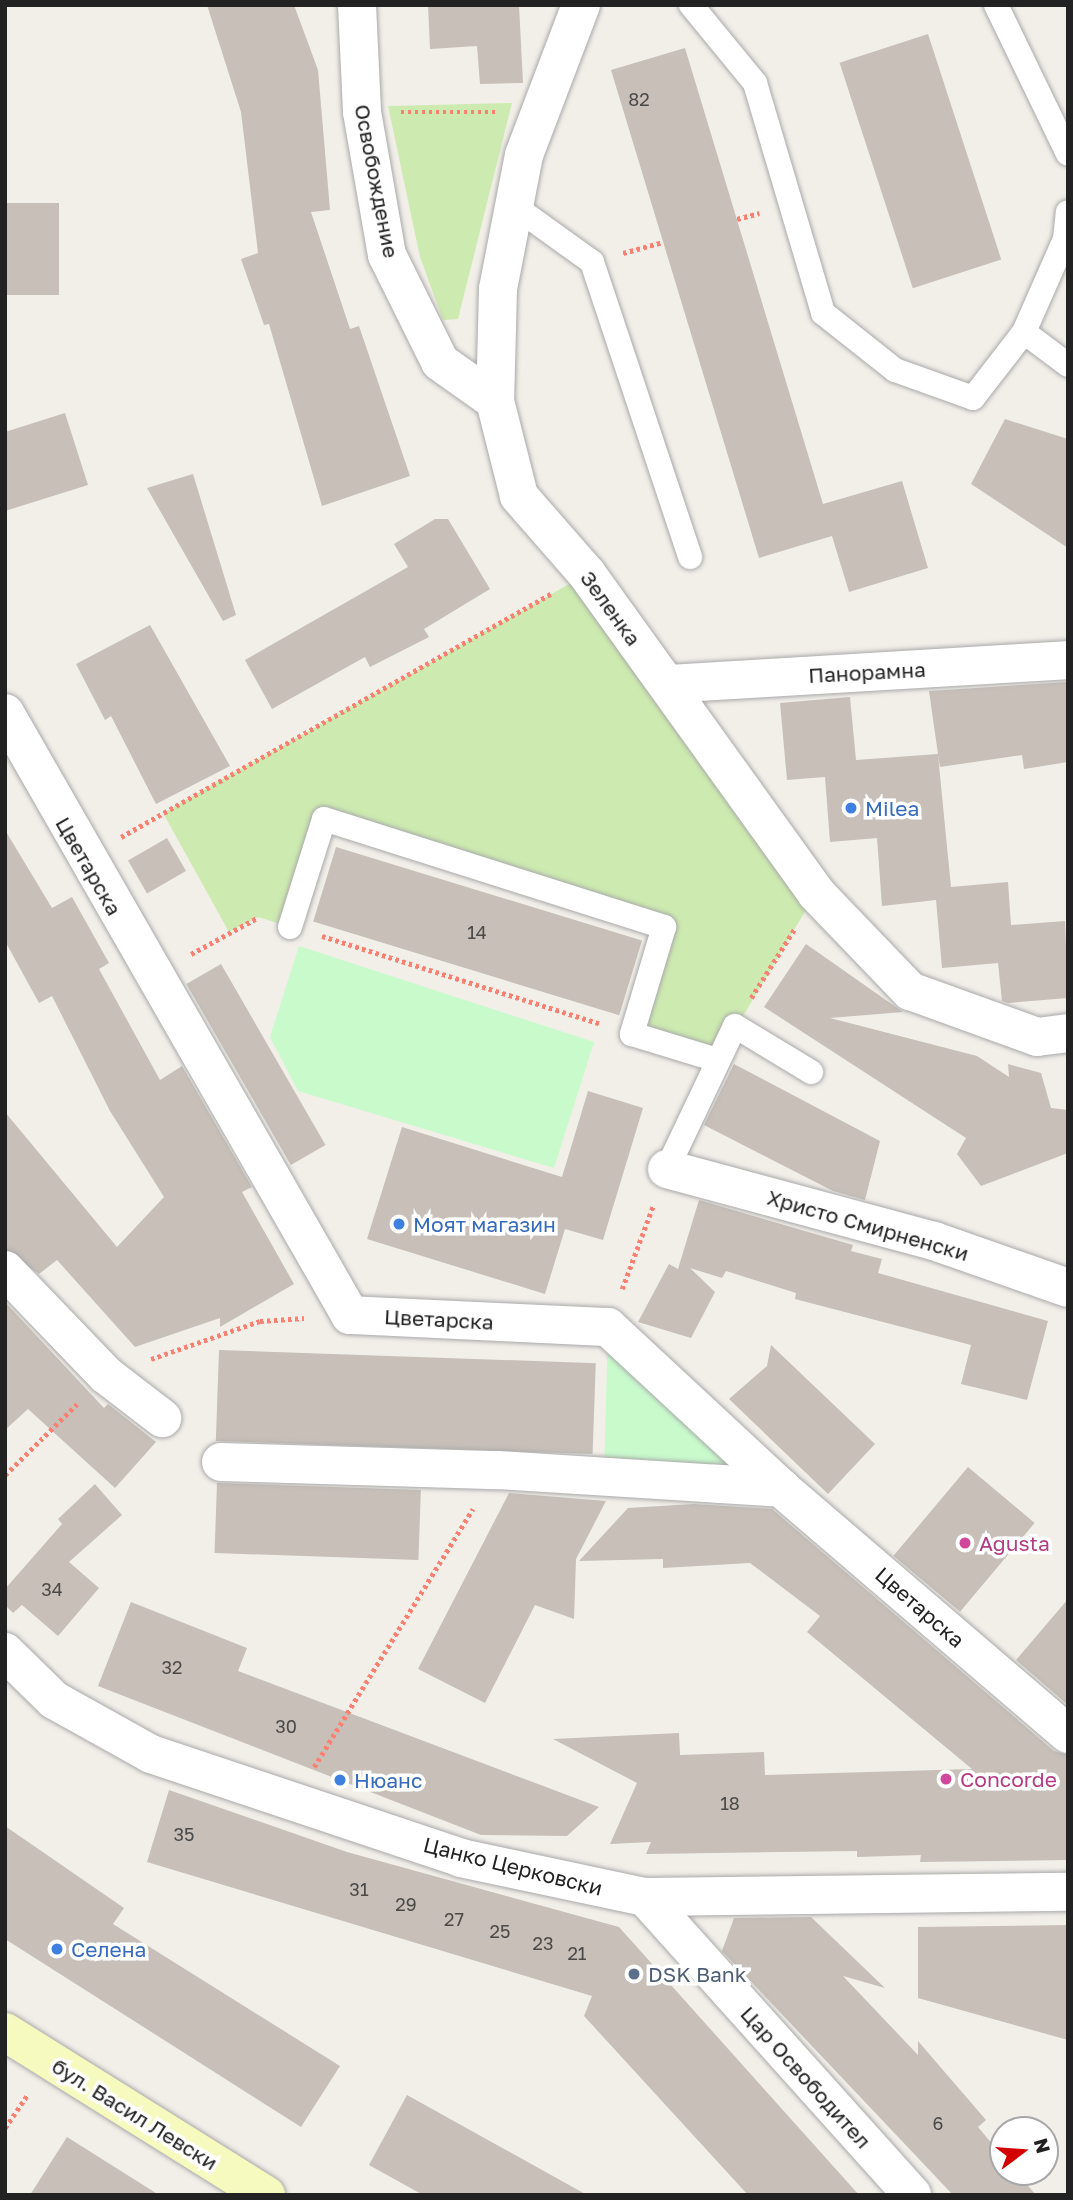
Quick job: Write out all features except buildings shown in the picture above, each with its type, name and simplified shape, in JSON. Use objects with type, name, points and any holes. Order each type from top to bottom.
[{"type":"main road","name":"бул. Васил Левски","points":[[5,2032],[266,2195]]},
{"type":"street","points":[[334,5],[356,47]]},
{"type":"street","name":"Освобождение","points":[[357,5],[356,47],[362,113],[387,255],[440,362],[495,401]]},
{"type":"street","name":"Зеленка","points":[[581,5],[540,113],[514,206],[498,289],[495,401],[519,496],[587,574],[816,893],[910,991],[1037,1037],[1068,1033]]},
{"type":"street","name":"Панорамна","points":[[667,684],[1068,660]]},
{"type":"street","name":"Цветарска","points":[[5,713],[84,858],[350,1315],[607,1327],[781,1488],[1068,1734]]},
{"type":"street","name":"Христо Смирненски","points":[[667,1169],[934,1241],[1068,1288]]},
{"type":"street","points":[[5,1270],[106,1375],[162,1418]]},
{"type":"street","points":[[221,1462],[498,1470],[781,1488]]},
{"type":"street","name":"Цанко Церковски","points":[[5,1652],[54,1700],[151,1754],[461,1858],[645,1897],[1068,1892]]},
{"type":"street","name":"Цар Освободител","points":[[645,1897],[912,2195]]},
{"type":"lane","points":[[691,5],[755,83],[824,313],[895,370],[973,398],[1024,332],[1065,239],[1068,212]]},
{"type":"lane","points":[[996,5],[1068,154]]},
{"type":"lane","points":[[514,206],[592,262],[690,557]]},
{"type":"lane","points":[[1024,332],[1068,365]]},
{"type":"lane","points":[[290,927],[324,818],[664,927],[632,1034],[717,1060]]},
{"type":"lane","points":[[667,1169],[734,1026],[811,1072]]},
{"type":"path","points":[[362,113],[540,113]]},
{"type":"path","points":[[84,858],[587,574]]},
{"type":"path","points":[[734,1026],[816,893]]},
{"type":"path","points":[[229,932],[258,917],[632,1034]]},
{"type":"path","points":[[607,1327],[667,1169]]},
{"type":"path","points":[[293,1802],[498,1470]]},
{"type":"green space","points":[[512,103],[458,319],[443,320],[420,257],[388,106]]},
{"type":"green space","points":[[587,574],[816,893],[717,1060],[632,1034],[663,927],[324,819],[290,927],[258,917],[229,932],[163,813]]},
{"type":"green space","points":[[299,946],[594,1042],[554,1168],[298,1091],[270,1037]]},
{"type":"green space","points":[[608,1327],[781,1488],[604,1477]]},
{"type":"place","name":"Milea","points":[[851,808]]},
{"type":"place","name":"Моят магазин","points":[[399,1224]]},
{"type":"place","name":"Agusta","points":[[965,1543]]},
{"type":"place","name":"Concorde","points":[[946,1779]]},
{"type":"place","name":"Нюанс","points":[[340,1780]]},
{"type":"place","name":"Селена","points":[[57,1949]]},
{"type":"place","name":"DSK Bank","points":[[634,1974]]}]
